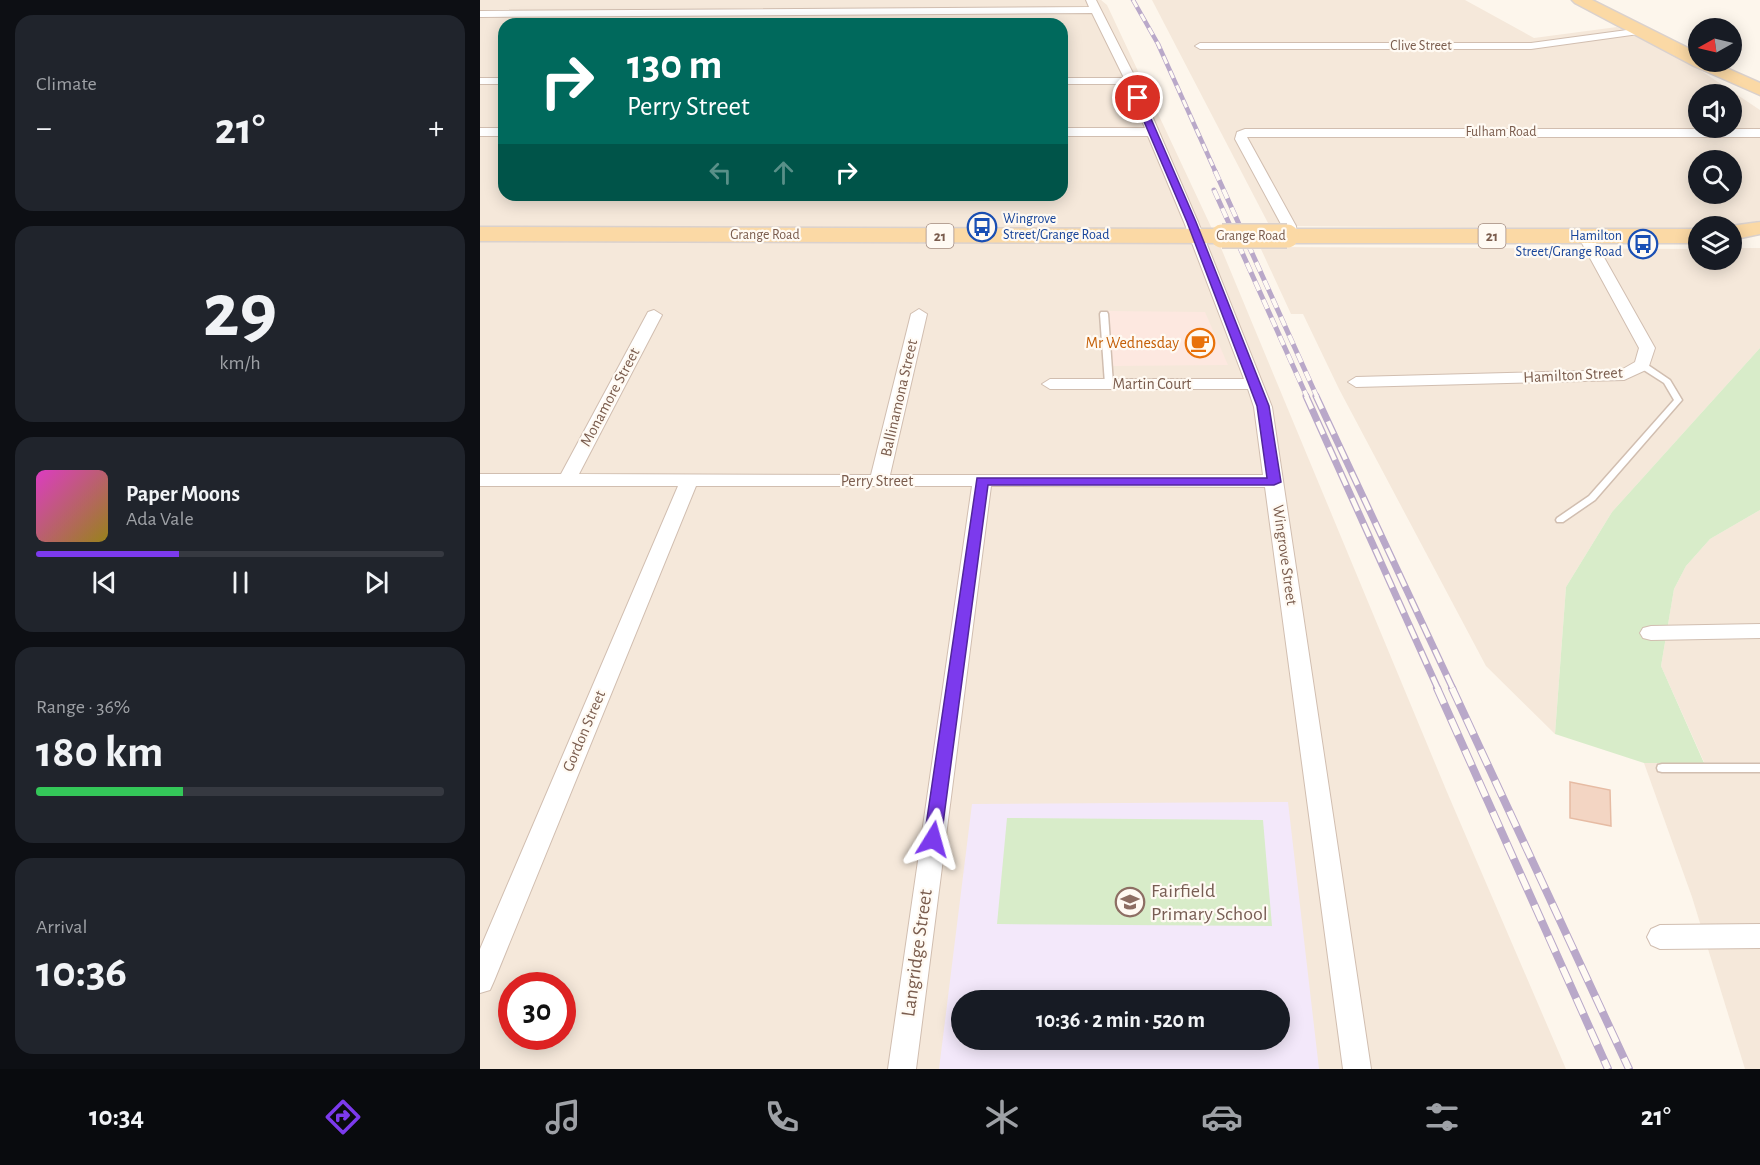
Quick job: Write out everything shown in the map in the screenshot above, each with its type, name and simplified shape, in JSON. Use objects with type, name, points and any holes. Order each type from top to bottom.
[{"type":"main road","points":[[1580,0],[1688,55]]},
{"type":"main road","points":[[1721,72],[1752,87],[1760,100]]},
{"type":"main road","points":[[1742,232],[1760,228]]},
{"type":"main road","name":"Grange Road","points":[[480,234],[1688,236]]},
{"type":"main road","points":[[1742,236],[1760,238]]},
{"type":"street","points":[[480,14],[1094,5]]},
{"type":"street","name":"Wingrove Street","points":[[1094,5],[1131,81],[1197,236],[1263,406],[1357,1069]]},
{"type":"street","name":"Clive Street","points":[[1200,46],[1531,46],[1642,31]]},
{"type":"street","points":[[480,81],[498,81]]},
{"type":"street","points":[[1068,81],[1131,81]]},
{"type":"street","points":[[1068,132],[1152,132]]},
{"type":"street","name":"Fulham Road","points":[[1289,236],[1289,226],[1241,139],[1242,134],[1760,133]]},
{"type":"street","name":"Hamilton Street","points":[[1356,382],[1624,375],[1642,365],[1647,348],[1585,236]]},
{"type":"street","name":"Ballinamona Street","points":[[879,482],[919,314]]},
{"type":"street","name":"Monamore Street","points":[[567,480],[654,315]]},
{"type":"street","name":"Martin Court","points":[[1050,384],[1255,384]]},
{"type":"street","name":"Perry Street","points":[[480,480],[1274,482]]},
{"type":"street","name":"Gordon Street","points":[[480,981],[689,481]]},
{"type":"street","name":"Langridge Street","points":[[902,1069],[982,481]]},
{"type":"street","points":[[1651,633],[1760,631]]},
{"type":"street","points":[[1660,937],[1760,936]]},
{"type":"lane","points":[[1104,314],[1110,384]]},
{"type":"lane","points":[[1560,520],[1592,498],[1678,400],[1667,382],[1642,365]]},
{"type":"lane","points":[[1662,768],[1760,768]]},
{"type":"shaded area","points":[[480,0],[1101,0],[1107,5],[1221,248],[1447,792],[1566,1069],[480,1069]]},
{"type":"shaded area","points":[[1152,0],[1465,0],[1534,38],[1617,27],[1688,62],[1688,72],[1703,72],[1721,84],[1688,84],[1688,138],[1742,138],[1742,98],[1760,110],[1760,220],[1742,225],[1742,216],[1688,216],[1688,230],[1291,226],[1268,223]]},
{"type":"shaded area","points":[[1260,247],[1688,249],[1688,270],[1742,270],[1742,248],[1760,248],[1760,348],[1612,512],[1566,587],[1555,734],[1486,666],[1339,389],[1303,314],[1291,314]]},
{"type":"shaded area","points":[[1107,311],[1205,312],[1228,365],[1112,366]]},
{"type":"shaded area","points":[[1760,510],[1760,1069],[1745,1069],[1692,897],[1644,763],[1704,762],[1661,666],[1674,589],[1686,566],[1710,539]]},
{"type":"shaded area","name":"Fairfield Primary School","points":[[1288,802],[1319,1069],[939,1069],[972,804]]},
{"type":"green space","points":[[1760,348],[1760,510],[1710,539],[1686,566],[1674,589],[1661,666],[1704,763],[1644,763],[1555,734],[1566,587],[1612,512]]},
{"type":"green space","points":[[1007,818],[1263,820],[1272,926],[997,924]]},
{"type":"building","points":[[1570,782],[1610,790],[1611,826],[1570,818]]},
{"type":"railway","points":[[1133,0],[1158,44],[1216,173]]},
{"type":"railway","points":[[1215,171],[1317,397]]},
{"type":"railway","points":[[1214,190],[1307,397]]},
{"type":"railway","points":[[1306,396],[1438,689]]},
{"type":"railway","points":[[1316,396],[1453,689]]},
{"type":"railway","points":[[1437,688],[1608,1069]]},
{"type":"railway","points":[[1452,688],[1629,1069]]},
{"type":"place","name":"Wingrove Street/Grange Road","points":[[982,227]]},
{"type":"place","name":"Hamilton Street/Grange Road","points":[[1643,244]]},
{"type":"place","name":"Mr Wednesday","points":[[1200,343]]},
{"type":"place","name":"Fairfield Primary School","points":[[1130,902]]},
{"type":"route","points":[[933,839],[982,481],[1274,482],[1263,406],[1191,222],[1138,98]]}]
